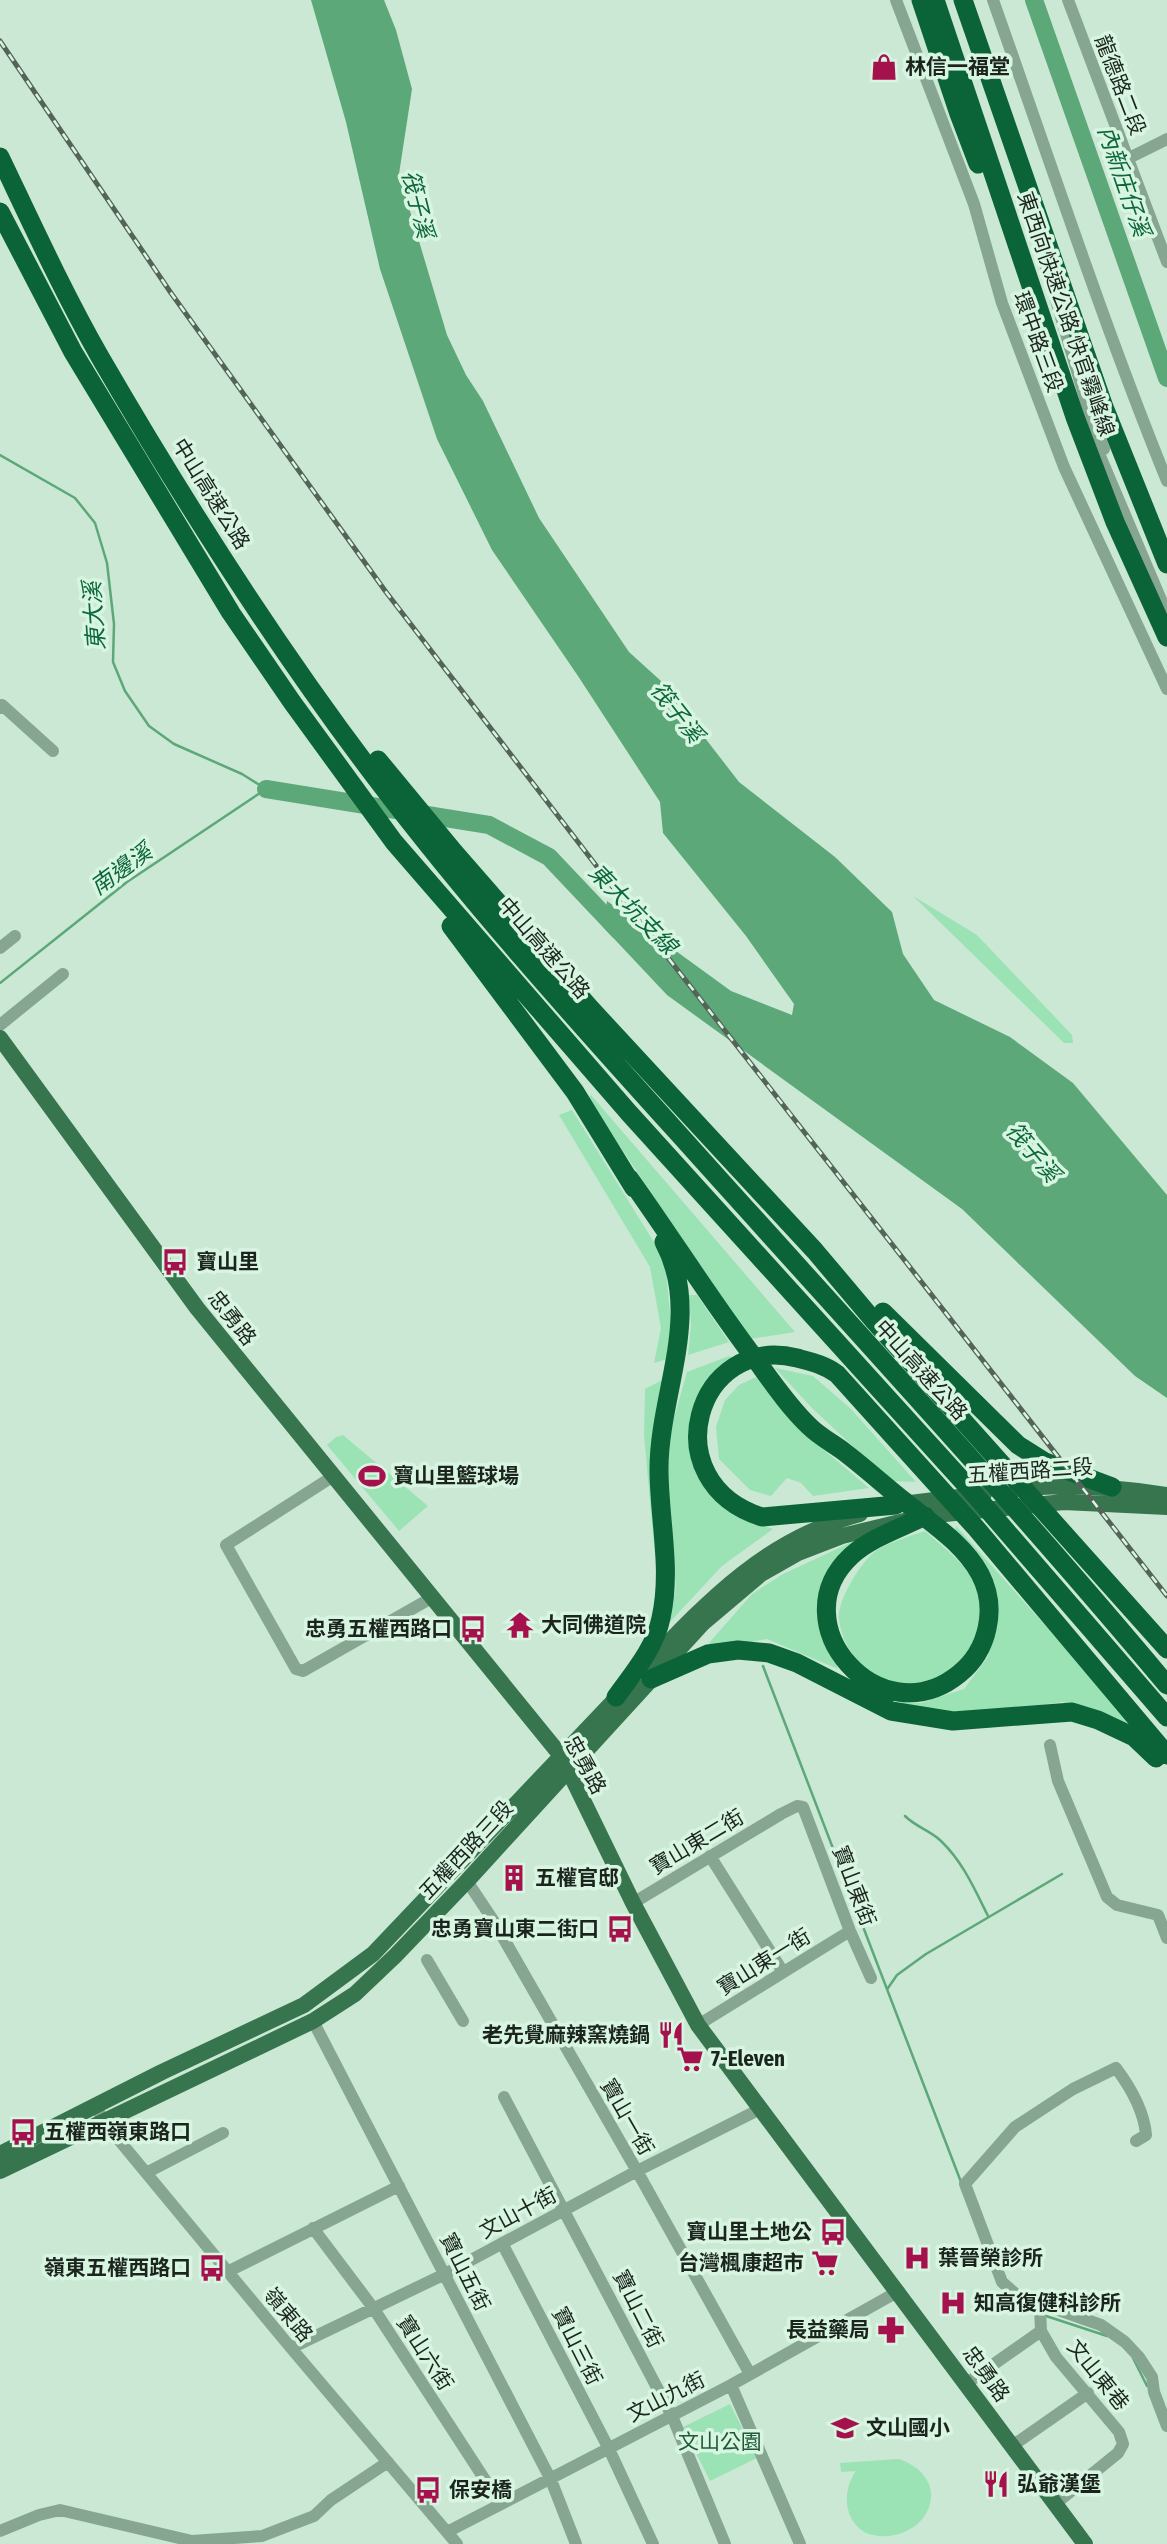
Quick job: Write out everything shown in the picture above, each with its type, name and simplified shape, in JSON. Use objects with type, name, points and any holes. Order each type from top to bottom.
[{"type":"highway","points":[[921,0],[959,114],[984,177],[1009,216]]},
{"type":"highway","name":"東西向快速公路 快官霧峰線","points":[[935,0],[1080,430],[1115,522],[1167,637]]},
{"type":"highway","name":"東西向快速公路 快官霧峰線","points":[[963,0],[1104,407],[1167,564]]},
{"type":"highway","points":[[977,0],[1082,342]]},
{"type":"highway","name":"中山高速公路","points":[[0,157],[98,353],[249,598],[323,705],[447,855],[543,982],[1027,1520],[1167,1685]]},
{"type":"highway","name":"中山高速公路","points":[[0,212],[73,352],[231,613],[400,850],[629,1113],[969,1488],[1167,1717]]},
{"type":"highway","points":[[400,850],[456,934],[575,1092],[629,1178],[766,1375],[809,1427],[880,1481],[941,1531],[963,1549],[984,1583],[989,1614],[985,1636],[970,1664],[944,1684],[913,1692],[881,1688],[854,1671],[835,1646],[829,1626],[830,1595],[842,1566],[863,1546],[925,1516]]},
{"type":"highway","points":[[447,855],[815,1251],[1167,1649]]},
{"type":"highway","points":[[616,1697],[650,1647],[661,1620],[667,1578],[659,1467],[663,1424],[681,1315],[680,1296],[666,1247],[629,1178]]},
{"type":"highway","points":[[815,1251],[873,1302],[1018,1444],[1045,1462],[1112,1487]]},
{"type":"highway","points":[[897,1505],[762,1517],[743,1511],[716,1489],[701,1463],[697,1432],[701,1412],[709,1394],[731,1371],[760,1358],[792,1357],[827,1367],[882,1422],[976,1528],[1167,1755]]},
{"type":"highway","points":[[651,1679],[708,1654],[738,1650],[769,1653],[797,1663],[891,1711],[953,1721],[1072,1712],[1098,1720],[1134,1737],[1167,1769]]},
{"type":"main road","name":"忠勇路","points":[[0,1038],[197,1308],[290,1421],[332,1477],[433,1597],[565,1764],[633,1903],[698,2025],[899,2291],[1085,2544]]},
{"type":"main road","name":"五權西路二段","points":[[897,1505],[1035,1487],[1112,1487],[1167,1495]]},
{"type":"main road","name":"五權西路二段","points":[[925,1516],[1064,1502],[1167,1507]]},
{"type":"main road","name":"五權西路三段","points":[[0,2171],[313,2021],[355,1994],[467,1881],[565,1764],[616,1697],[700,1609],[731,1581],[761,1559],[828,1523],[897,1505]]},
{"type":"main road","name":"五權西路三段","points":[[0,2154],[162,2072],[304,2005],[373,1954],[651,1679],[702,1625],[761,1574],[798,1553],[842,1536],[925,1516]]},
{"type":"street","name":"環中路三段","points":[[896,0],[974,204],[1002,303],[1064,467],[1167,689]]},
{"type":"street","name":"環中路三段","points":[[944,0],[1084,418],[1167,614]]},
{"type":"street","name":"環中路三段","points":[[954,0],[1039,244],[1090,415],[1167,598]]},
{"type":"street","points":[[993,0],[1114,346],[1167,481]]},
{"type":"street","name":"龍德路二段","points":[[1068,0],[1167,262]]},
{"type":"street","points":[[1127,159],[1167,139]]},
{"type":"street","points":[[0,708],[2,705],[53,751]]},
{"type":"street","points":[[0,948],[15,936]]},
{"type":"street","points":[[0,1025],[63,974]]},
{"type":"street","points":[[332,1477],[226,1545],[296,1669],[303,1671],[433,1597]]},
{"type":"street","points":[[1050,1745],[1058,1781],[1107,1897],[1116,1905],[1158,1915],[1167,1938]]},
{"type":"street","name":"寶山東二街","points":[[633,1903],[781,1814],[797,1806],[803,1807]]},
{"type":"street","name":"寶山東街","points":[[803,1807],[850,1931],[871,1978]]},
{"type":"street","points":[[710,1856],[783,1972]]},
{"type":"street","name":"寶山一街","points":[[467,1881],[493,1920],[750,2374]]},
{"type":"street","name":"寶山東一街","points":[[698,2025],[850,1931]]},
{"type":"street","points":[[427,1961],[463,2021]]},
{"type":"street","name":"寶山五街","points":[[313,2021],[551,2480],[576,2544]]},
{"type":"street","points":[[1136,2141],[1146,2135],[1145,2123],[1138,2103],[1116,2068],[1073,2089],[1015,2127],[965,2184],[1002,2281],[1019,2297],[1040,2308],[1053,2308],[1101,2325],[1125,2342],[1152,2377],[1154,2392],[1167,2426]]},
{"type":"street","name":"寶山二街","points":[[504,2097],[672,2416],[725,2544]]},
{"type":"street","name":"嶺東路","points":[[96,2107],[104,2122],[227,2272],[457,2544]]},
{"type":"street","name":"文山十街","points":[[290,2348],[445,2274],[637,2171],[762,2108]]},
{"type":"street","points":[[146,2173],[223,2133]]},
{"type":"street","points":[[227,2272],[399,2186]]},
{"type":"street","name":"寶山六街","points":[[313,2228],[373,2309],[500,2503]]},
{"type":"street","name":"寶山三街","points":[[502,2243],[608,2449],[653,2544]]},
{"type":"street","name":"文山九街","points":[[447,2532],[731,2385],[899,2291]]},
{"type":"street","points":[[967,2383],[1041,2331],[1040,2308]]},
{"type":"street","name":"文山東巷","points":[[1041,2331],[1056,2357],[1119,2432],[1123,2444],[1118,2454],[1055,2504]]},
{"type":"street","points":[[731,2385],[800,2544]]},
{"type":"street","points":[[1012,2446],[1088,2393]]},
{"type":"street","points":[[0,2531],[39,2515],[60,2510],[192,2541],[261,2536],[314,2516],[331,2500],[388,2462]]},
{"type":"green space","points":[[913,896],[977,935],[1072,1035],[1073,1043],[1064,1043]]},
{"type":"green space","points":[[591,1095],[795,1332],[750,1339],[588,1099]]},
{"type":"green space","points":[[572,1110],[665,1260],[673,1345],[671,1358],[654,1363],[661,1328],[650,1267],[559,1115]]},
{"type":"green space","points":[[689,1295],[697,1295],[729,1342],[688,1355],[691,1325]]},
{"type":"green space","points":[[729,1356],[735,1359],[698,1399],[693,1461],[717,1496],[739,1516],[773,1529],[722,1566],[669,1623],[676,1586],[666,1499],[671,1429],[687,1372]]},
{"type":"green space","points":[[775,1368],[813,1376],[851,1409],[916,1482],[890,1481],[812,1408]]},
{"type":"green space","points":[[756,1377],[806,1435],[869,1488],[813,1496],[801,1483],[787,1478],[771,1496],[750,1490],[719,1459],[716,1427],[725,1400],[739,1385]]},
{"type":"green space","points":[[666,1378],[658,1561],[655,1556],[644,1435],[645,1389]]},
{"type":"green space","name":"寶山里籃球場","points":[[343,1435],[428,1506],[399,1531],[327,1445]]},
{"type":"green space","points":[[956,1526],[1142,1734],[1092,1708],[1062,1702],[981,1714],[915,1708],[896,1701],[921,1703],[964,1689],[987,1658],[997,1630],[998,1600],[955,1530]]},
{"type":"green space","points":[[925,1531],[961,1564],[970,1576],[981,1602],[981,1618],[972,1645],[959,1666],[939,1680],[917,1688],[888,1681],[864,1667],[847,1645],[839,1612],[850,1584],[872,1554],[889,1544]]},
{"type":"green space","points":[[854,1541],[830,1576],[823,1628],[838,1669],[767,1639],[713,1649],[709,1643],[752,1594],[783,1574]]},
{"type":"green space","name":"文山公園","points":[[730,2404],[757,2458],[710,2481],[683,2427]]},
{"type":"green space","points":[[898,2459],[915,2467],[927,2480],[931,2492],[926,2514],[911,2529],[900,2534],[877,2536],[866,2533],[853,2521],[847,2505],[848,2487],[856,2471],[841,2472],[840,2463]]},
{"type":"water","name":"筏子溪","points":[[311,0],[384,0],[396,30],[412,89],[399,174],[447,335],[466,375],[483,401],[539,518],[629,652],[661,681],[739,782],[835,857],[892,912],[903,954],[934,1000],[1010,1037],[1073,1083],[1167,1195],[1167,1398],[1135,1376],[962,1209],[667,995],[603,927],[607,901],[731,991],[792,1015],[794,1004],[746,936],[663,833],[660,802],[492,550],[437,439],[380,269],[346,122]]},
{"type":"waterway","name":"內新庄仔溪","points":[[1034,0],[1167,378]]},
{"type":"waterway","name":"東大溪","points":[[0,455],[75,498],[95,523],[107,563],[114,624],[113,662],[125,691],[149,726],[174,744],[242,774],[266,789],[127,882],[0,983]]},
{"type":"waterway","name":"東大坑支線","points":[[266,789],[489,825],[549,857],[619,931]]},
{"type":"waterway","points":[[763,1666],[961,2182]]},
{"type":"waterway","points":[[905,1816],[949,1849],[968,1877],[988,1916]]},
{"type":"waterway","points":[[888,1988],[897,1975],[926,1954],[1062,1874]]},
{"type":"waterway","points":[[1008,2294],[1013,2302],[1028,2308]]},
{"type":"waterway","points":[[1043,2315],[1107,2336]]},
{"type":"waterway","points":[[1133,2358],[1147,2386]]},
{"type":"railway","points":[[0,41],[171,293],[386,592],[608,881],[1167,1596]]},
{"type":"place","name":"林信一福堂","points":[[884,67]]},
{"type":"place","name":"寶山里","points":[[175,1262]]},
{"type":"place","name":"寶山里籃球場","points":[[372,1476]]},
{"type":"place","name":"大同佛道院","points":[[520,1625]]},
{"type":"place","name":"忠勇五權西路口","points":[[473,1629]]},
{"type":"place","name":"五權官邸","points":[[514,1878]]},
{"type":"place","name":"忠勇寶山東二街口","points":[[620,1929]]},
{"type":"place","name":"老先覺麻辣窯燒鍋","points":[[671,2035]]},
{"type":"place","name":"7-Eleven","points":[[690,2059]]},
{"type":"place","name":"五權西嶺東路口","points":[[23,2132]]},
{"type":"place","name":"寶山里土地公","points":[[833,2232]]},
{"type":"place","name":"葉晉榮診所","points":[[917,2258]]},
{"type":"place","name":"台灣楓康超市","points":[[825,2263]]},
{"type":"place","name":"嶺東五權西路口","points":[[212,2268]]},
{"type":"place","name":"知高復健科診所","points":[[953,2303]]},
{"type":"place","name":"長益藥局","points":[[891,2330]]},
{"type":"place","name":"文山國小","points":[[845,2428]]},
{"type":"place","name":"弘爺漢堡","points":[[996,2484]]},
{"type":"place","name":"保安橋","points":[[428,2490]]},
{"type":"water label","name":"南邊溪","points":[[121,869]]}]
